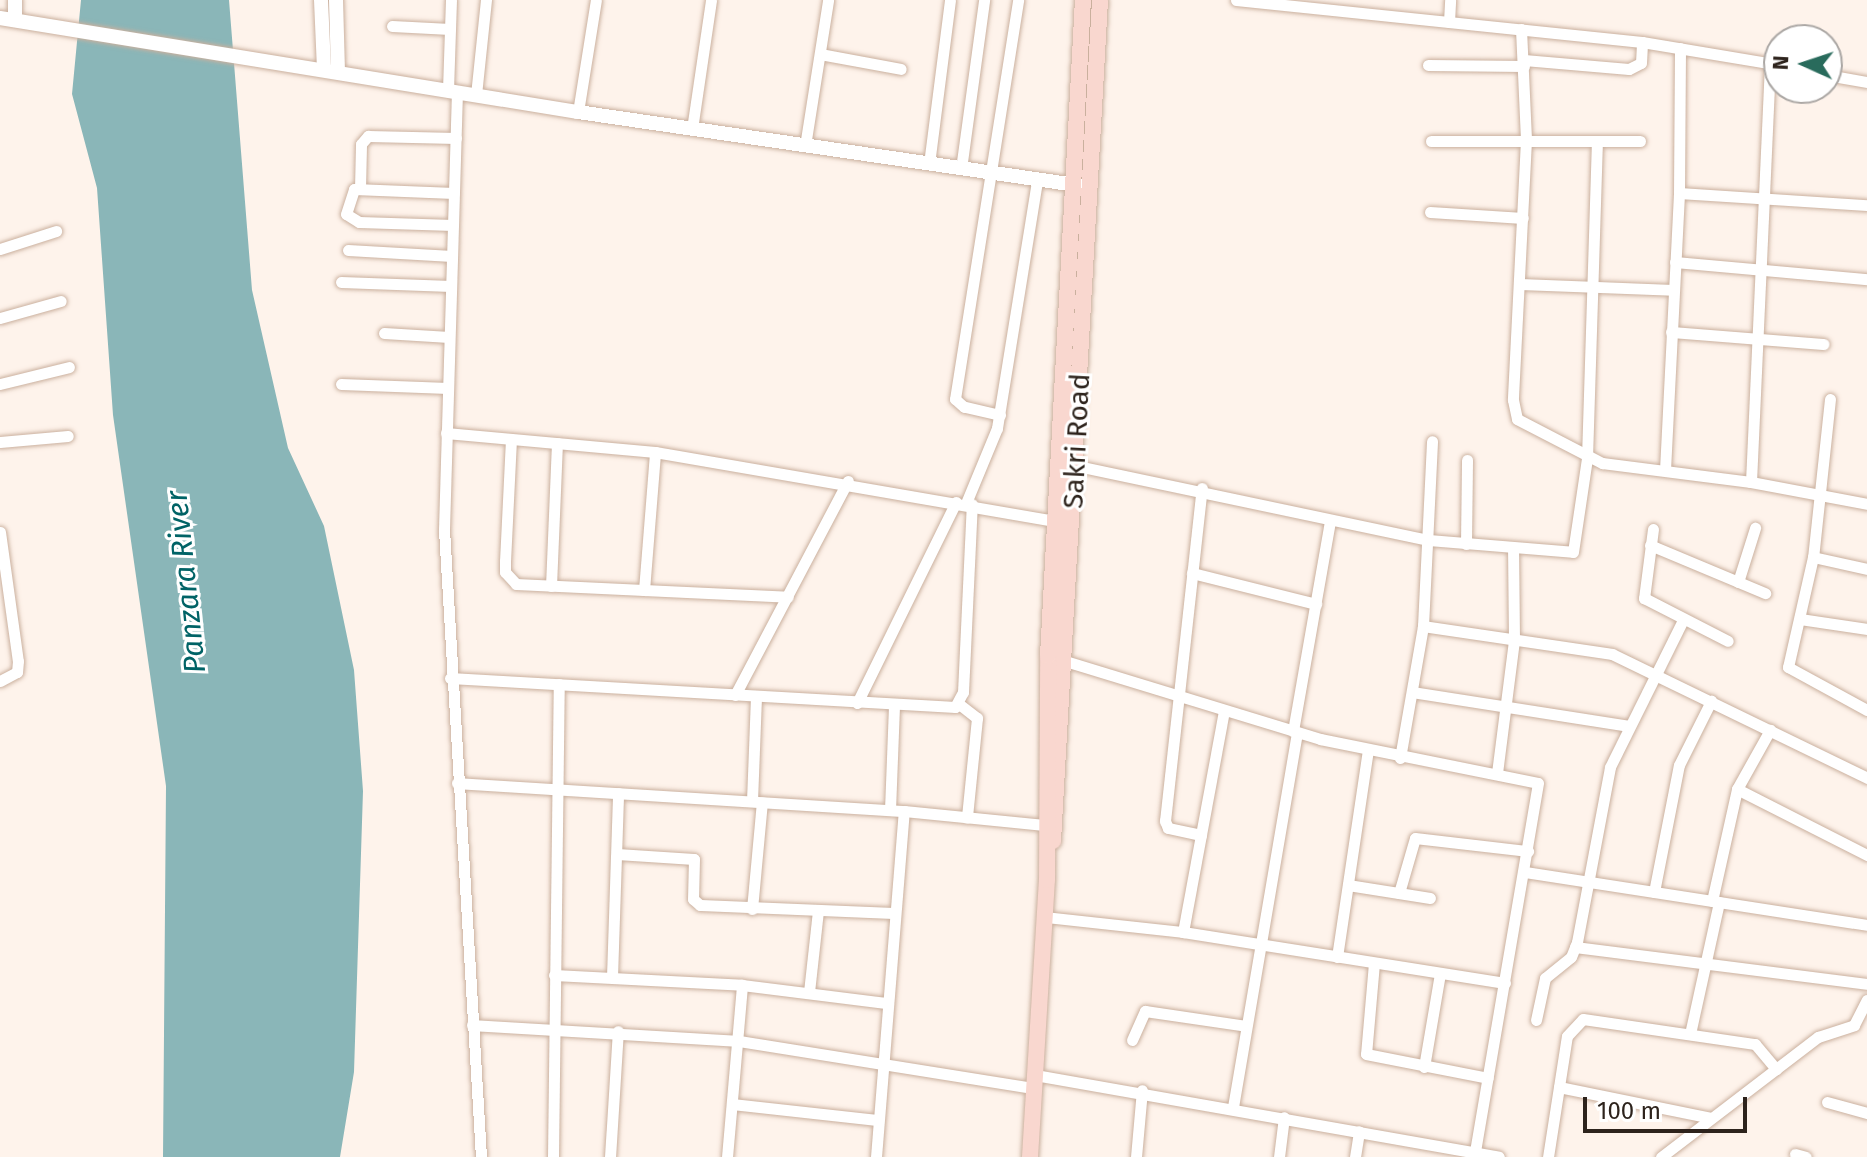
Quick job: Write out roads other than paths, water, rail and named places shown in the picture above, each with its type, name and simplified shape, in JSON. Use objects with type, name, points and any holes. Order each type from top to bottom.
[{"type":"main road","name":"Sakri Road","points":[[1047,880],[1044,825],[1067,463],[1073,185],[1083,0]]},
{"type":"main road","name":"Sakri Road","points":[[1067,463],[1092,187],[1100,0]]},
{"type":"main road","name":"Sakri Road","points":[[1030,1157],[1047,880],[1058,805],[1056,658]]},
{"type":"street","points":[[15,0],[14,20],[578,112],[1092,187]]},
{"type":"street","points":[[321,0],[323,69]]},
{"type":"street","points":[[323,69],[336,0]]},
{"type":"street","points":[[451,0],[456,138],[444,529],[450,678],[481,1157]]},
{"type":"street","points":[[476,95],[486,0]]},
{"type":"street","points":[[578,112],[596,0]]},
{"type":"street","points":[[692,129],[711,0]]},
{"type":"street","points":[[805,146],[828,0]]},
{"type":"street","points":[[929,164],[950,0]]},
{"type":"street","points":[[961,169],[984,0]]},
{"type":"street","points":[[1000,415],[964,407],[955,399],[993,174],[1018,0]]},
{"type":"street","points":[[1236,0],[1642,42],[1763,63]]},
{"type":"street","points":[[1449,22],[1450,0]]},
{"type":"street","points":[[392,26],[450,29]]},
{"type":"street","points":[[1521,29],[1526,140],[1515,413],[1529,429],[1587,458],[1751,482],[1867,504]]},
{"type":"street","points":[[1428,65],[1524,63],[1629,69],[1641,63],[1642,42]]},
{"type":"street","points":[[1665,470],[1679,193],[1680,48]]},
{"type":"street","points":[[820,54],[901,69]]},
{"type":"street","points":[[1843,78],[1867,82]]},
{"type":"street","points":[[1751,482],[1763,196],[1771,104]]},
{"type":"street","points":[[360,189],[361,144],[368,136],[456,138]]},
{"type":"street","points":[[1431,141],[1640,141]]},
{"type":"street","points":[[1067,463],[1202,488],[1330,522],[1428,540],[1562,555],[1573,552],[1579,538],[1587,458],[1597,142]]},
{"type":"street","points":[[857,703],[989,455],[1000,415],[1037,180]]},
{"type":"street","points":[[453,225],[352,220],[347,201],[350,191],[360,189],[454,193]]},
{"type":"street","points":[[1679,193],[1867,205]]},
{"type":"street","points":[[1430,212],[1523,218]]},
{"type":"street","points":[[0,249],[56,231]]},
{"type":"street","points":[[348,250],[452,256]]},
{"type":"street","points":[[1675,262],[1760,266],[1867,279]]},
{"type":"street","points":[[341,282],[451,286]]},
{"type":"street","points":[[1520,284],[1673,290]]},
{"type":"street","points":[[0,318],[61,301]]},
{"type":"street","points":[[1671,332],[1824,344]]},
{"type":"street","points":[[384,333],[449,337]]},
{"type":"street","points":[[0,384],[69,367]]},
{"type":"street","points":[[341,384],[448,388]]},
{"type":"street","points":[[1830,399],[1813,557],[1790,672],[1867,710]]},
{"type":"street","points":[[446,433],[655,452],[848,481],[1064,523]]},
{"type":"street","points":[[0,442],[68,436]]},
{"type":"street","points":[[511,439],[505,572],[516,584],[788,597]]},
{"type":"street","points":[[1400,758],[1423,626],[1432,441]]},
{"type":"street","points":[[551,586],[557,443]]},
{"type":"street","points":[[644,590],[655,452]]},
{"type":"street","points":[[1466,544],[1467,460]]},
{"type":"street","points":[[735,695],[848,481]]},
{"type":"street","points":[[1201,835],[1168,828],[1165,821],[1202,488]]},
{"type":"street","points":[[959,704],[965,503]]},
{"type":"street","points":[[1233,1107],[1330,522]]},
{"type":"street","points":[[1738,582],[1755,528]]},
{"type":"street","points":[[1653,529],[1644,598],[1728,641]]},
{"type":"street","points":[[0,532],[4,602],[18,661],[17,672],[0,681]]},
{"type":"street","points":[[1650,545],[1765,593]]},
{"type":"street","points":[[1497,773],[1514,640],[1513,549]]},
{"type":"street","points":[[1813,557],[1867,569]]},
{"type":"street","points":[[1192,573],[1316,604]]},
{"type":"street","points":[[1800,619],[1867,629]]},
{"type":"street","points":[[1536,1020],[1545,978],[1575,947],[1610,767],[1683,620]]},
{"type":"street","points":[[1423,626],[1612,654],[1867,778]]},
{"type":"street","points":[[472,1025],[618,1031],[739,1041],[1035,1081],[1142,1090],[1487,1155],[1488,1078],[1538,783],[1497,773],[1400,758],[1295,732],[1056,658]]},
{"type":"street","points":[[450,678],[949,708],[959,704]]},
{"type":"street","points":[[553,1157],[559,684]]},
{"type":"street","points":[[1412,692],[1629,726]]},
{"type":"street","points":[[752,909],[757,802],[756,696]]},
{"type":"street","points":[[1654,892],[1679,765],[1711,701]]},
{"type":"street","points":[[959,704],[977,718],[967,817]]},
{"type":"street","points":[[890,810],[894,705]]},
{"type":"street","points":[[1183,932],[1224,711]]},
{"type":"street","points":[[1690,1034],[1737,789],[1770,730]]},
{"type":"street","points":[[1337,957],[1368,750]]},
{"type":"street","points":[[457,783],[904,811],[1044,825]]},
{"type":"street","points":[[1737,789],[1867,855]]},
{"type":"street","points":[[612,977],[618,793]]},
{"type":"street","points":[[876,1157],[886,1003],[904,811]]},
{"type":"street","points":[[1399,893],[1415,838],[1528,851]]},
{"type":"street","points":[[617,854],[689,857],[694,862],[695,902],[752,909],[894,913]]},
{"type":"street","points":[[1525,872],[1867,925]]},
{"type":"street","points":[[1348,885],[1430,898]]},
{"type":"street","points":[[809,992],[818,911]]},
{"type":"street","points":[[1045,917],[1183,932],[1505,983]]},
{"type":"street","points":[[1575,947],[1705,966],[1867,984]]},
{"type":"street","points":[[1374,963],[1366,1054],[1488,1078]]},
{"type":"street","points":[[1424,1067],[1440,973]]},
{"type":"street","points":[[554,975],[742,985],[886,1003]]},
{"type":"street","points":[[727,1157],[742,985]]},
{"type":"street","points":[[1661,1157],[1818,1037],[1854,1025],[1867,1000]]},
{"type":"street","points":[[1132,1040],[1145,1011],[1246,1026]]},
{"type":"street","points":[[1548,1157],[1567,1036],[1583,1019],[1755,1044],[1776,1069]]},
{"type":"street","points":[[610,1157],[618,1031]]},
{"type":"street","points":[[1559,1087],[1711,1118]]},
{"type":"street","points":[[1136,1157],[1142,1090]]},
{"type":"street","points":[[1827,1102],[1867,1113]]},
{"type":"street","points":[[732,1104],[877,1120]]},
{"type":"street","points":[[1279,1157],[1284,1117]]},
{"type":"street","points":[[1355,1157],[1359,1131]]},
{"type":"water","name":"Panzara River","points":[[81,0],[229,0],[252,290],[288,448],[324,526],[354,670],[363,791],[354,1072],[340,1157],[163,1157],[166,786],[113,415],[97,188],[72,94]]}]
